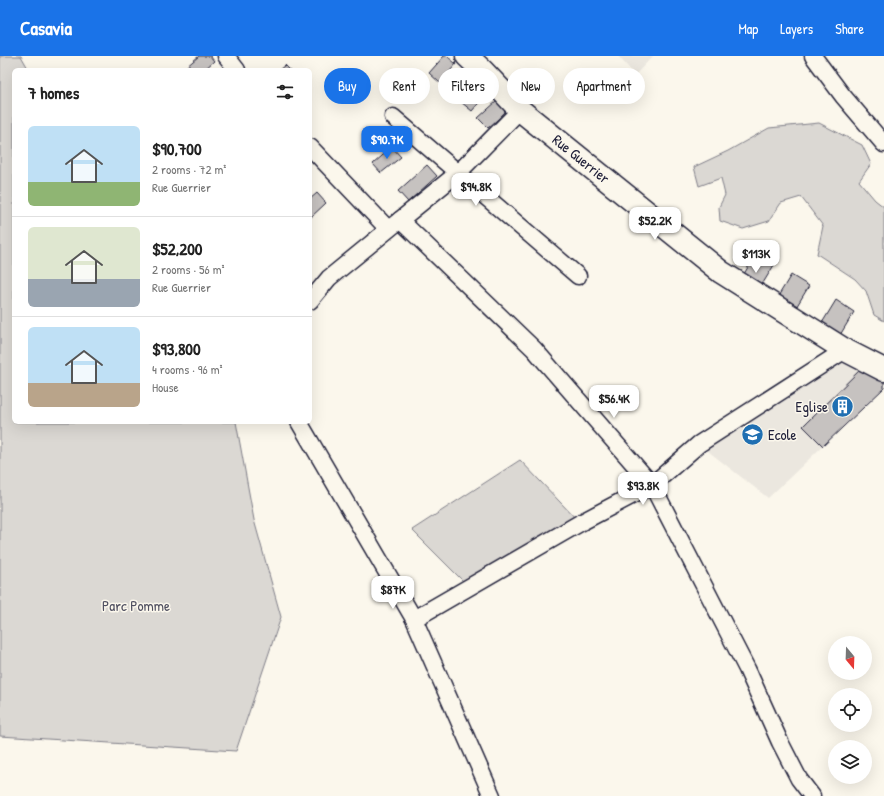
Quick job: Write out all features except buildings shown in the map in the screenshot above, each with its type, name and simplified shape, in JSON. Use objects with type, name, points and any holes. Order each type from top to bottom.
[{"type":"main road","name":"Rue Guerrier","points":[[467,56],[483,70],[520,110],[721,272],[845,350],[884,370]]},
{"type":"street","points":[[226,56],[235,68]]},
{"type":"street","points":[[813,56],[843,96],[884,144]]},
{"type":"street","points":[[312,298],[329,278],[458,173],[520,110]]},
{"type":"street","points":[[393,117],[578,276]]},
{"type":"street","points":[[312,149],[394,225],[534,349],[652,485],[747,669],[798,778],[812,796]]},
{"type":"street","points":[[414,619],[580,523],[652,485],[699,444],[845,350]]},
{"type":"street","points":[[300,424],[414,619],[492,796]]},
{"type":"shaded area","points":[[618,56],[653,56],[642,68],[629,68]]},
{"type":"shaded area","points":[[845,350],[884,388],[768,498],[699,444]]},
{"type":"green space","name":"Parc Pomme","points":[[0,56],[21,56],[28,68],[12,68],[12,424],[236,424],[254,520],[281,617],[236,751],[0,736]]},
{"type":"green space","points":[[819,123],[862,145],[871,164],[859,181],[875,200],[884,207],[884,321],[874,315],[866,291],[855,279],[817,254],[823,226],[801,197],[781,203],[769,221],[743,229],[720,221],[719,207],[725,195],[721,178],[699,186],[694,167],[728,151],[769,128]]},
{"type":"green space","points":[[520,460],[580,523],[464,582],[412,530]]},
{"type":"place","name":"Eglise","points":[[843,407]]},
{"type":"place","name":"Ecole","points":[[752,435]]}]
